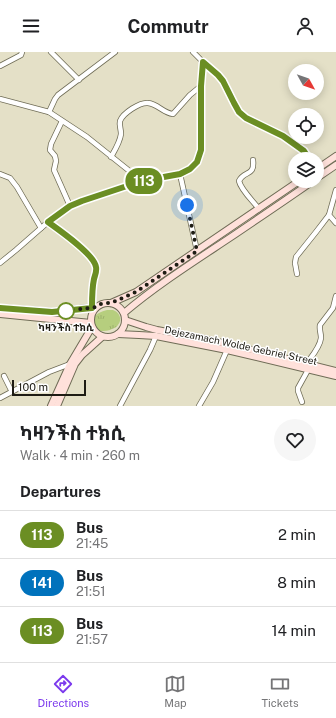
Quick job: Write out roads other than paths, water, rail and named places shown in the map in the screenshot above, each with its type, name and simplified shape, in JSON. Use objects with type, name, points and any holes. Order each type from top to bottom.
[{"type":"main road","points":[[324,164],[336,156]]},
{"type":"main road","points":[[324,174],[335,168]]},
{"type":"main road","points":[[0,308],[52,312],[94,307],[101,304],[111,303],[136,292],[289,188]]},
{"type":"main road","points":[[94,307],[91,317],[91,325],[94,331],[97,334],[107,338],[113,337],[122,330],[125,317],[144,297],[302,188]]},
{"type":"main road","points":[[111,303],[119,307],[125,317]]},
{"type":"main road","points":[[0,314],[91,325]]},
{"type":"main road","name":"Dejezamach Wolde Gebriel Street","points":[[125,317],[146,328],[228,344],[336,376]]},
{"type":"main road","points":[[51,406],[70,364],[91,325]]},
{"type":"main road","name":"Dejezamach Wolde Gebriel Street","points":[[118,334],[156,336],[308,367],[336,371]]},
{"type":"main road","points":[[57,406],[75,364],[102,336]]},
{"type":"street","points":[[0,66],[21,55],[22,52]]},
{"type":"street","points":[[51,52],[79,80]]},
{"type":"street","points":[[49,112],[58,95],[115,52]]},
{"type":"street","points":[[193,52],[223,81],[239,112],[246,118],[283,136],[305,152]]},
{"type":"street","points":[[0,263],[48,222],[70,206],[142,181],[180,174],[190,169],[197,162],[201,150],[201,86],[203,62]]},
{"type":"street","points":[[111,157],[120,140],[120,124],[121,120],[126,114],[138,105],[145,102],[152,103],[168,114],[173,114],[201,86]]},
{"type":"street","points":[[0,99],[49,112],[87,136],[142,181]]},
{"type":"street","points":[[62,120],[51,144],[50,150],[56,161],[54,170],[70,206]]},
{"type":"street","points":[[252,160],[253,166],[250,172],[240,178],[239,184],[259,209]]},
{"type":"street","points":[[0,174],[10,178],[17,187],[41,228]]},
{"type":"street","points":[[180,174],[197,251]]},
{"type":"street","points":[[296,274],[294,263],[296,257],[329,215],[336,190]]},
{"type":"street","points":[[329,215],[336,223]]},
{"type":"street","points":[[48,222],[76,243],[94,261],[96,266],[92,290],[94,307]]},
{"type":"street","points":[[302,402],[298,388],[321,339],[319,328],[320,325],[334,308],[336,296]]},
{"type":"street","points":[[120,406],[156,336]]},
{"type":"street","points":[[199,406],[213,382],[227,350]]},
{"type":"street","points":[[0,398],[49,372],[70,364]]},
{"type":"street","points":[[4,376],[12,392]]},
{"type":"place","name":"ካዛንችስ ተክሲ","points":[[66,311]]}]
